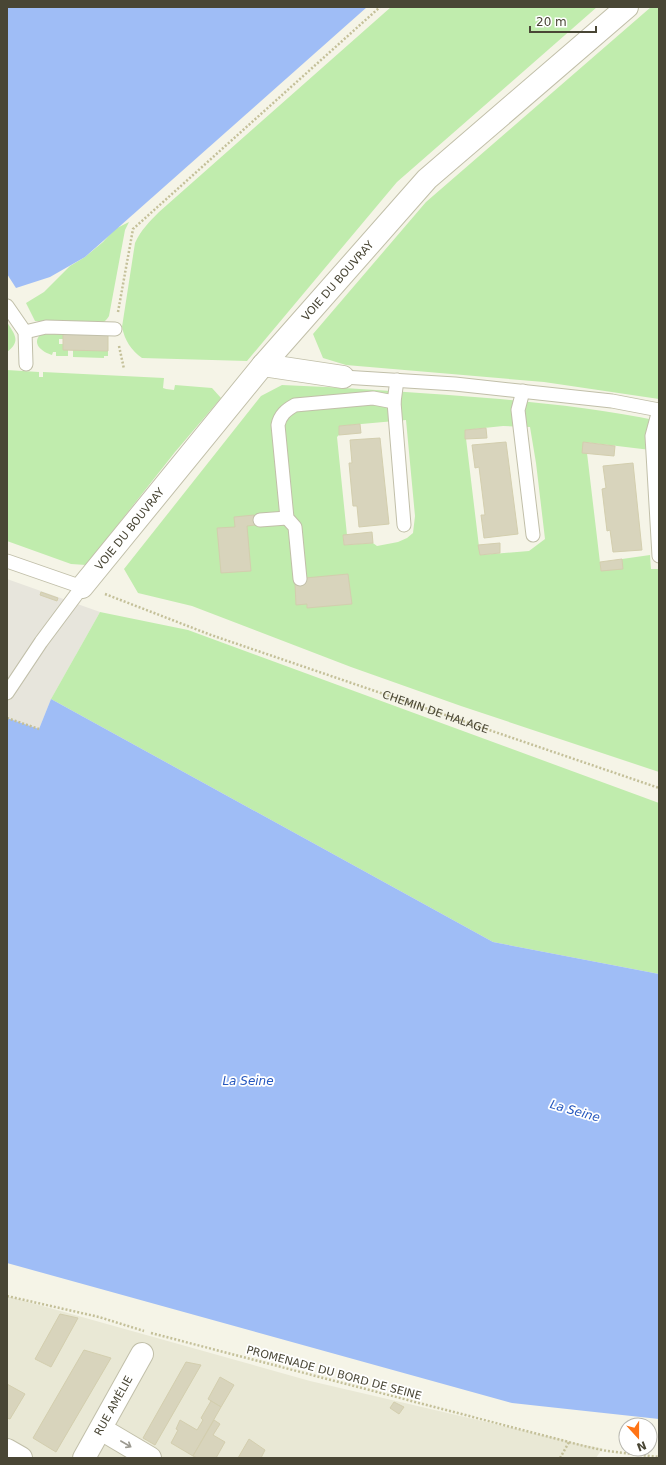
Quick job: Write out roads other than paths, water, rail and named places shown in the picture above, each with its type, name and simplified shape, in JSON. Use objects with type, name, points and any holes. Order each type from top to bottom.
[{"type":"street","name":"VOIE DU BOUVRAY","points":[[82,587],[263,365],[427,179],[627,7]]},
{"type":"street","points":[[263,365],[343,377]]},
{"type":"street","name":"RUE AMÉLIE","points":[[84,1458],[142,1354]]},
{"type":"street","points":[[101,1429],[150,1458]]},
{"type":"street","points":[[7,1450],[21,1458]]},
{"type":"lane","points":[[7,306],[25,332],[26,364]]},
{"type":"lane","points":[[25,332],[46,327],[115,329]]},
{"type":"lane","points":[[343,377],[455,384],[523,391],[612,401],[659,410],[652,436],[659,556]]},
{"type":"lane","points":[[397,380],[394,402],[404,525]]},
{"type":"lane","points":[[523,391],[518,410],[533,535]]},
{"type":"lane","points":[[300,579],[295,528],[287,518],[278,425],[279,419],[286,410],[295,405],[373,398],[394,402]]},
{"type":"lane","points":[[260,520],[287,518]]},
{"type":"lane","points":[[7,561],[82,587],[41,642],[7,693]]},
{"type":"water","points":[[7,7],[367,7],[85,257],[50,277],[16,288],[7,274]]},
{"type":"water","name":"La Seine","points":[[51,699],[493,942],[659,974],[659,1419],[658,1417],[641,1417],[512,1403],[7,1263],[7,718],[39,729]]}]
